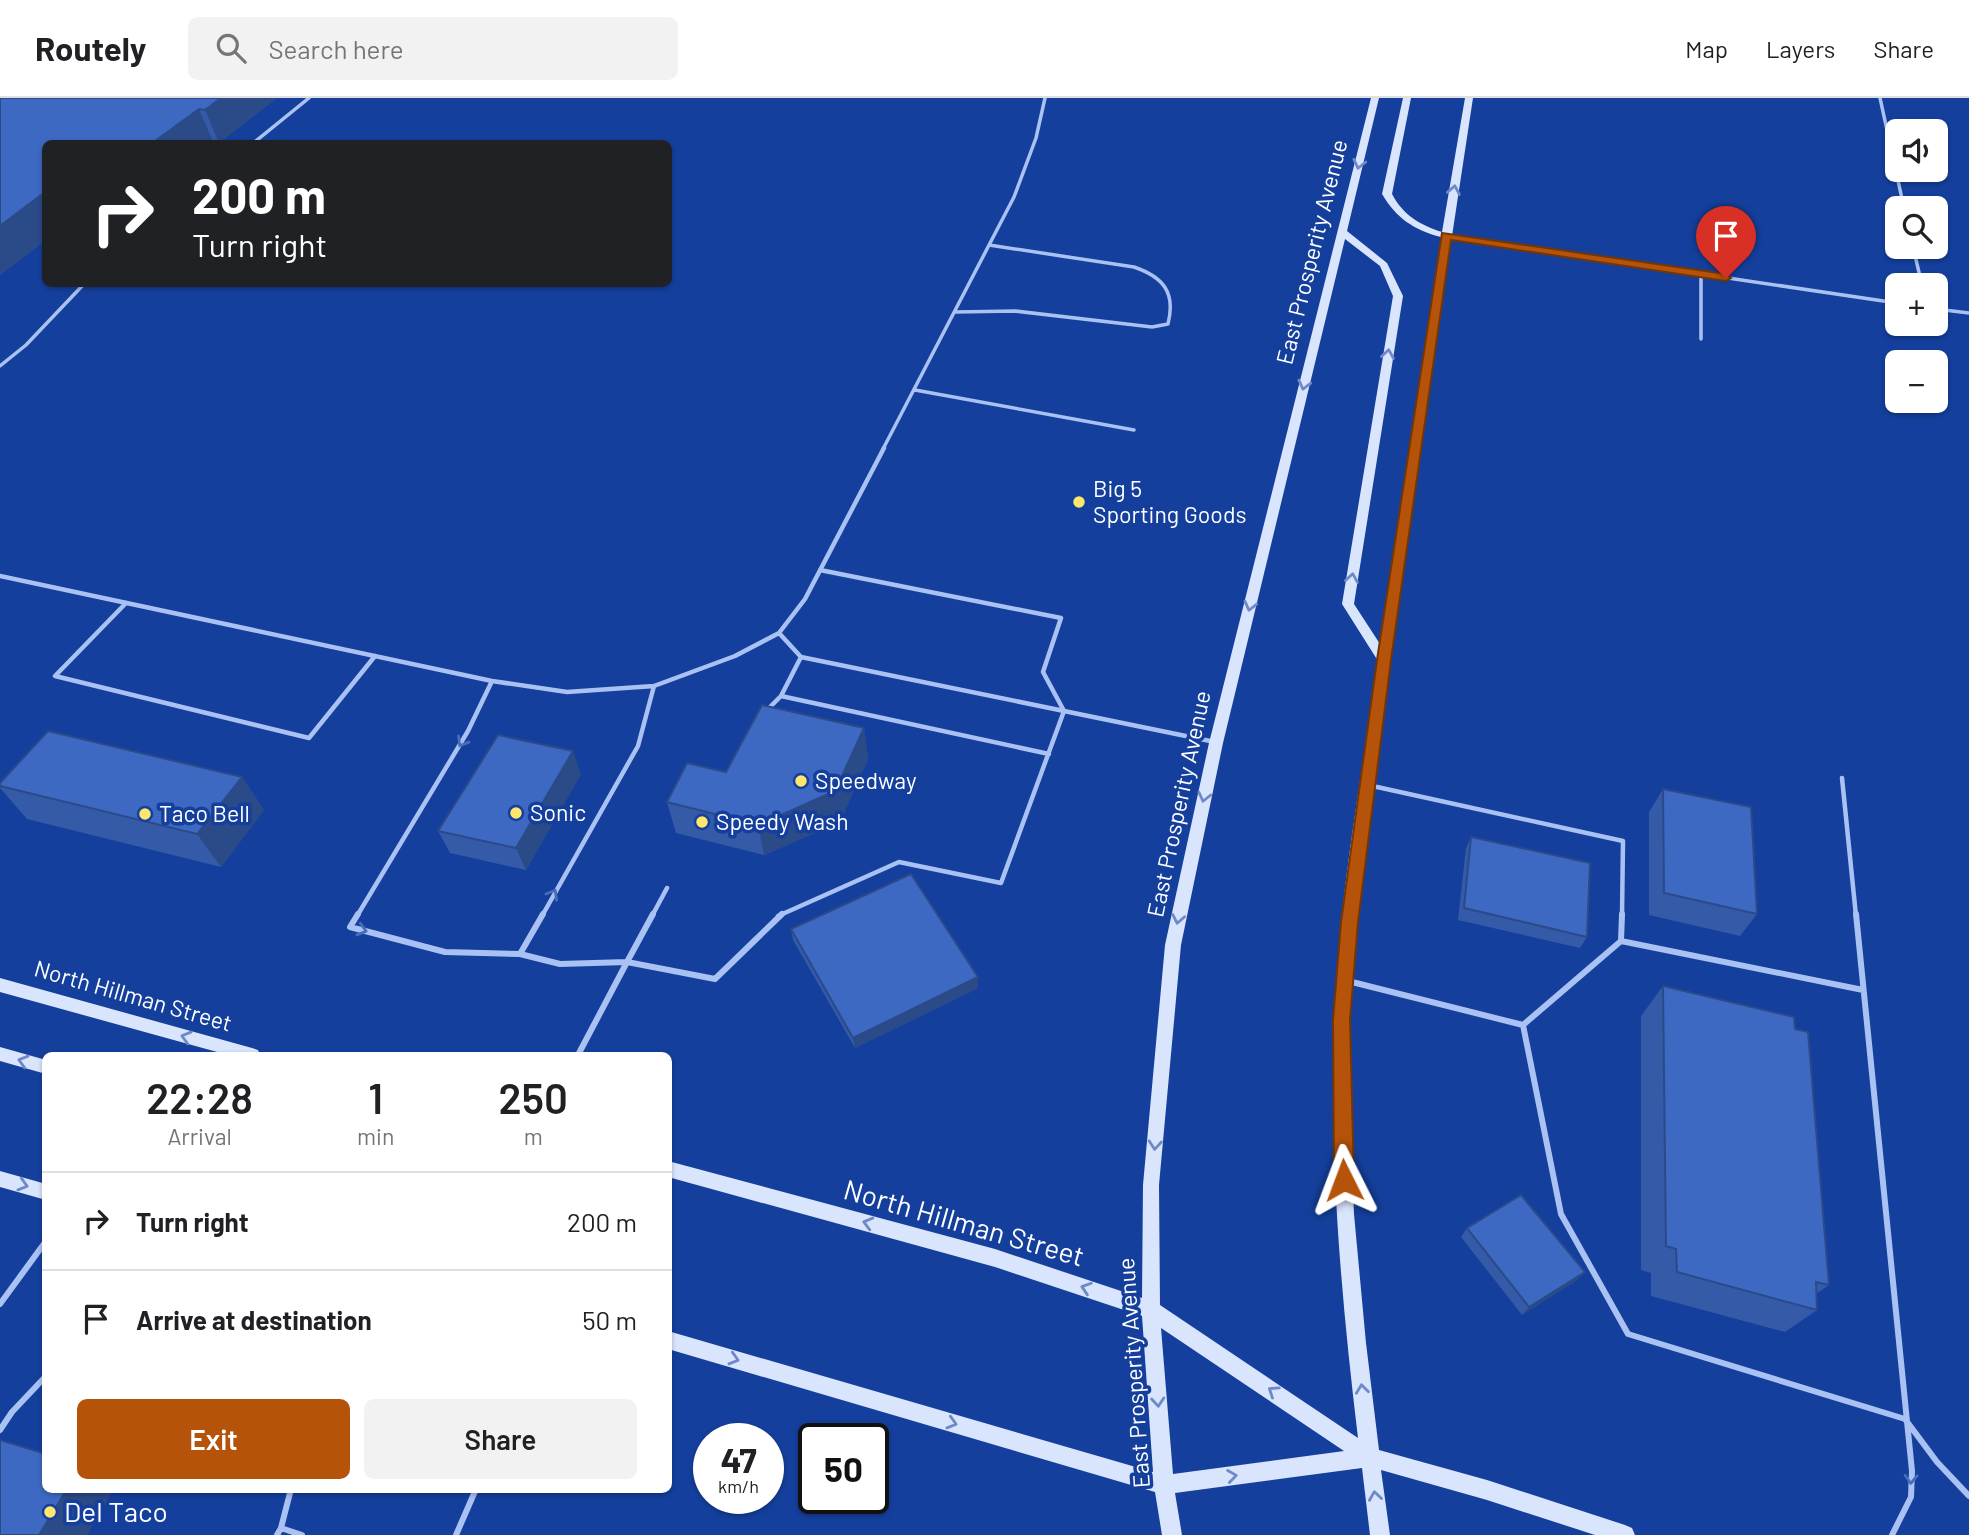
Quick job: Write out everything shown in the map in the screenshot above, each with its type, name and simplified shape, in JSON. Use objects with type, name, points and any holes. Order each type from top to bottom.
[{"type":"main road","name":"East Prosperity Avenue","points":[[1172,1535],[1164,1485],[1151,1310],[1151,1185],[1173,945],[1216,743],[1375,98]]},
{"type":"main road","points":[[1406,98],[1387,194],[1405,219],[1428,231],[1446,236]]},
{"type":"main road","points":[[1380,1535],[1348,1252],[1341,1132],[1342,1020],[1367,785],[1384,660],[1446,236],[1469,98]]},
{"type":"main road","points":[[1343,233],[1384,265],[1398,296],[1348,604],[1384,660]]},
{"type":"main road","name":"North Hillman Street","points":[[0,985],[241,1052]]},
{"type":"main road","points":[[0,1054],[42,1066]]},
{"type":"main road","name":"North Hillman Street","points":[[672,1170],[995,1258],[1151,1310],[1370,1457],[1487,1490],[1625,1535]]},
{"type":"main road","points":[[0,1178],[42,1191]]},
{"type":"main road","name":"North Hillman Street","points":[[672,1341],[1164,1485],[1370,1457]]},
{"type":"lane","points":[[257,140],[309,98]]},
{"type":"lane","points":[[1,578],[492,681],[567,692],[654,686],[735,656],[779,633],[806,599],[1014,197],[1035,138],[1045,98]]},
{"type":"lane","points":[[1880,98],[1902,196]]},
{"type":"lane","points":[[1446,236],[1885,301]]},
{"type":"lane","points":[[955,312],[1015,311],[1152,327],[1168,324],[1171,315],[1166,284],[1156,274],[1134,267],[989,245]]},
{"type":"lane","points":[[1701,274],[1701,339]]},
{"type":"lane","points":[[0,366],[26,345],[81,287]]},
{"type":"lane","points":[[1948,310],[1969,313]]},
{"type":"lane","points":[[915,390],[1134,430]]},
{"type":"lane","points":[[492,681],[468,731],[350,927],[445,952],[520,954],[560,964],[628,962],[715,979],[779,915],[899,862],[1001,883],[1064,711],[1043,672],[1061,618],[820,570]]},
{"type":"lane","points":[[126,603],[55,676],[309,738],[374,656]]},
{"type":"lane","points":[[779,633],[801,657],[1216,743]]},
{"type":"lane","points":[[762,715],[780,696],[801,657]]},
{"type":"lane","points":[[520,954],[638,746],[654,686]]},
{"type":"lane","points":[[780,696],[1049,754]]},
{"type":"lane","points":[[1842,778],[1912,1471],[1911,1497],[1892,1535]]},
{"type":"lane","points":[[1367,785],[1623,841],[1621,941],[1523,1025]]},
{"type":"lane","points":[[580,1052],[667,888]]},
{"type":"lane","points":[[1621,941],[1863,990]]},
{"type":"lane","points":[[1345,980],[1523,1025]]},
{"type":"lane","points":[[1523,1025],[1560,1214],[1628,1334],[1905,1419],[1937,1462],[1969,1496]]},
{"type":"lane","points":[[0,1304],[42,1246]]},
{"type":"lane","points":[[0,1430],[12,1412],[42,1380]]},
{"type":"lane","points":[[290,1493],[279,1531],[302,1535]]},
{"type":"lane","points":[[456,1535],[474,1493]]},
{"type":"building","points":[[0,98],[221,98],[205,110],[199,109],[156,140],[42,140],[42,195],[0,226]]},
{"type":"building","points":[[762,705],[864,728],[835,791],[758,825],[667,802],[687,763],[726,772]]},
{"type":"building","points":[[48,731],[242,777],[197,834],[0,786]]},
{"type":"building","points":[[498,735],[573,751],[516,848],[438,831]]},
{"type":"building","points":[[1663,789],[1751,807],[1757,914],[1664,893]]},
{"type":"building","points":[[1471,837],[1590,863],[1587,937],[1464,908]]},
{"type":"building","points":[[911,874],[978,977],[853,1038],[791,929]]},
{"type":"building","points":[[1663,986],[1794,1017],[1795,1029],[1808,1032],[1829,1285],[1816,1282],[1817,1310],[1677,1272],[1676,1249],[1666,1246]]},
{"type":"building","points":[[1521,1195],[1585,1272],[1529,1307],[1467,1228]]},
{"type":"building","points":[[0,1440],[42,1453],[42,1493],[65,1493],[39,1535],[0,1535]]},
{"type":"place","name":"Big 5 Sporting Goods","points":[[1079,502]]},
{"type":"place","name":"Speedway","points":[[801,781]]},
{"type":"place","name":"Sonic","points":[[516,813]]},
{"type":"place","name":"Taco Bell","points":[[145,814]]},
{"type":"place","name":"Speedy Wash","points":[[702,822]]},
{"type":"place","name":"Del Taco","points":[[50,1512]]},
{"type":"route","points":[[1344,1180],[1341,1132],[1342,1020],[1349,922],[1446,236],[1726,278]]}]
